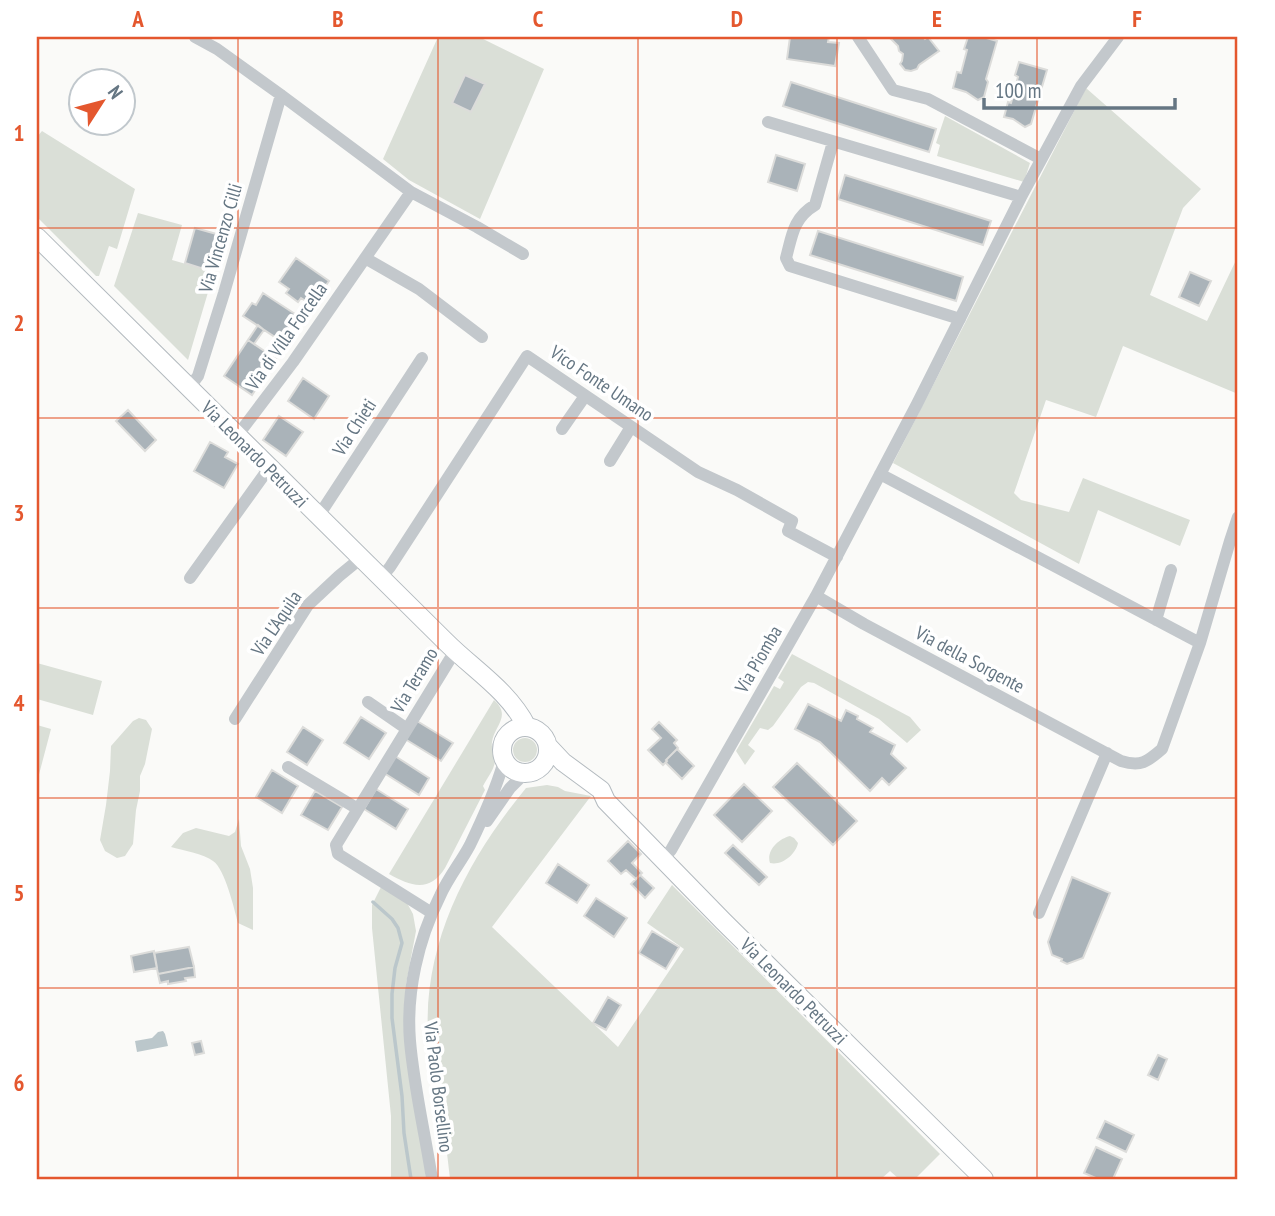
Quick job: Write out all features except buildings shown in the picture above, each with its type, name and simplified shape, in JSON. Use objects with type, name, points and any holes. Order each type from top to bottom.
[{"type":"main road","name":"Via Leonardo Petruzzi","points":[[37,237],[380,578],[455,651],[497,686],[512,702],[527,727]]},
{"type":"main road","name":"Via Leonardo Petruzzi","points":[[475,669],[504,708],[509,733]]},
{"type":"main road","points":[[520,727],[527,727],[541,733],[548,746],[547,759],[532,771],[513,770],[504,761],[501,749],[509,733],[520,727]]},
{"type":"main road","name":"Via Leonardo Petruzzi","points":[[548,746],[563,762],[601,790],[606,801],[663,859],[984,1179]]},
{"type":"main road","name":"Via Leonardo Petruzzi","points":[[532,771],[564,776],[595,797],[606,801]]},
{"type":"street","points":[[195,37],[217,49],[411,192],[523,254]]},
{"type":"street","points":[[858,37],[893,90],[928,99],[1041,159]]},
{"type":"street","name":"Via Piomba","points":[[663,859],[671,850],[816,596],[1081,86],[1118,37]]},
{"type":"street","name":"Via Vincenzo Cilli","points":[[189,388],[198,376],[206,353],[281,95]]},
{"type":"street","points":[[768,122],[1021,197]]},
{"type":"street","points":[[833,142],[815,205],[805,211],[795,225],[786,258],[790,266],[960,319]]},
{"type":"street","name":"Via di Villa Forcella","points":[[237,436],[293,362],[411,192]]},
{"type":"street","points":[[365,258],[419,289],[482,337]]},
{"type":"street","name":"Vico Fonte Umano","points":[[380,578],[390,567],[527,356],[698,472],[737,490],[792,522],[788,531],[837,557]]},
{"type":"street","name":"Via Chieti","points":[[318,517],[422,358]]},
{"type":"street","points":[[562,429],[585,396]]},
{"type":"street","points":[[610,461],[631,427]]},
{"type":"street","points":[[190,578],[269,468]]},
{"type":"street","points":[[880,474],[1200,643]]},
{"type":"street","name":"Via della Sorgente","points":[[816,596],[1121,761],[1133,764],[1150,760],[1162,749],[1200,643],[1238,517]]},
{"type":"street","name":"Via L'Aquila","points":[[235,719],[308,606],[361,558]]},
{"type":"street","points":[[1156,620],[1171,570]]},
{"type":"street","name":"Via Teramo","points":[[432,913],[338,854],[336,845],[455,651]]},
{"type":"street","name":"Via Teramo","points":[[368,702],[407,729]]},
{"type":"street","points":[[1039,913],[1107,753]]},
{"type":"street","name":"Via Paolo Borsellino","points":[[470,844],[504,761]]},
{"type":"street","points":[[288,767],[358,809]]},
{"type":"street","name":"Via Paolo Borsellino","points":[[432,1179],[410,1039],[414,976],[422,939],[440,895],[470,844],[510,788],[532,771]]},
{"type":"shaded area","points":[[438,37],[479,37],[544,69],[480,219],[409,180],[383,159]]},
{"type":"shaded area","points":[[1086,88],[1201,189],[1183,208],[1150,295],[1207,321],[1238,256],[1238,394],[1123,346],[1096,417],[1046,400],[1014,493],[1021,500],[1069,512],[1083,478],[1190,520],[1180,546],[1098,510],[1079,564],[893,463]]},
{"type":"shaded area","points":[[945,116],[1030,163],[1024,182],[937,156],[940,145],[936,143]]},
{"type":"shaded area","points":[[42,131],[135,189],[117,249],[109,246],[99,276],[37,217],[37,137]]},
{"type":"shaded area","points":[[138,213],[182,225],[172,260],[214,272],[188,360],[114,286]]},
{"type":"shaded area","points":[[792,654],[910,717],[921,730],[907,743],[879,719],[808,682],[801,687],[773,726],[768,730],[760,728],[748,745],[755,751],[745,765],[736,751],[774,686],[780,689],[784,682],[778,678]]},
{"type":"shaded area","points":[[37,663],[102,681],[93,715],[37,699]]},
{"type":"shaded area","points":[[494,700],[502,711],[502,716],[492,742],[494,767],[445,868],[433,881],[419,885],[404,882],[389,874]]},
{"type":"shaded area","points":[[139,718],[146,720],[152,729],[140,776],[133,844],[125,856],[117,858],[105,851],[100,840],[111,746],[133,721]]},
{"type":"shaded area","points":[[37,725],[51,729],[37,782]]},
{"type":"shaded area","points":[[525,738],[534,741],[537,750],[534,759],[525,762],[516,759],[513,750],[516,741]]},
{"type":"shaded area","points":[[547,785],[591,796],[492,927],[618,1047],[684,949],[647,923],[672,885],[940,1154],[915,1179],[899,1179],[890,1171],[881,1179],[450,1179],[429,1043],[428,1001],[433,968],[453,903],[486,843],[526,788]]},
{"type":"shaded area","points":[[239,819],[241,846],[250,869],[253,888],[253,930],[238,923],[229,889],[217,865],[204,856],[171,847],[183,833],[196,828],[229,836],[235,832]]},
{"type":"shaded area","points":[[790,836],[798,843],[794,851],[784,861],[770,863],[774,846]]},
{"type":"shaded area","points":[[382,885],[407,903],[413,914],[416,931],[406,984],[426,1179],[391,1179],[391,1116],[372,928],[372,905]]},
{"type":"shaded area","points":[[163,1031],[168,1046],[137,1052],[135,1041],[152,1038]]},
{"type":"waterway","points":[[373,902],[392,919],[402,943],[395,968],[392,1018],[411,1179]]}]
